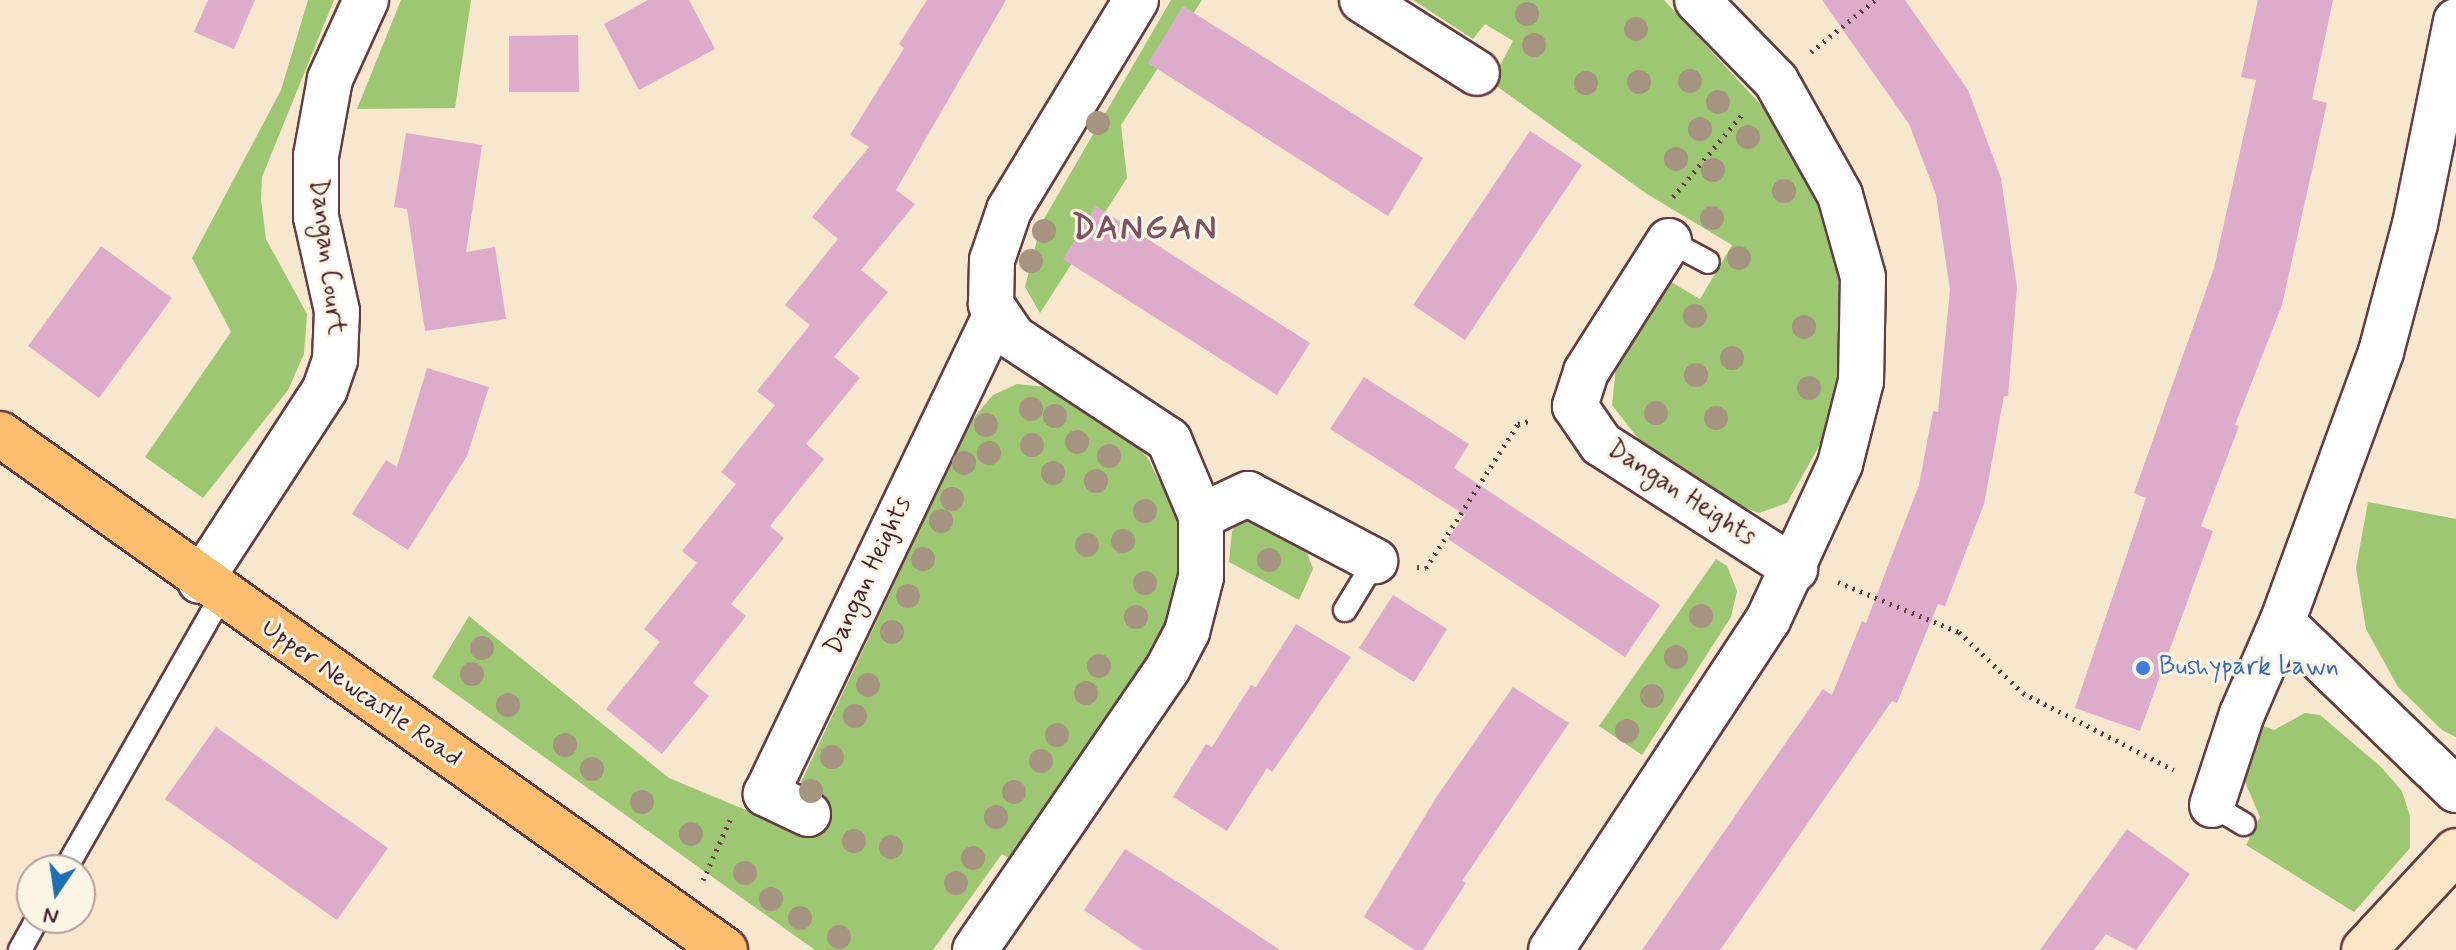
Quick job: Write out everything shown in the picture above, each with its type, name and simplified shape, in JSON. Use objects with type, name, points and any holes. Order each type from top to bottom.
[{"type":"main road","name":"Upper Newcastle Road","points":[[0,434],[211,588],[725,950]]},
{"type":"street","name":"Dangan Court","points":[[211,588],[325,389],[335,360],[337,311],[316,217],[316,156],[330,79],[366,0]]},
{"type":"street","points":[[978,949],[1081,799],[1187,632],[1201,577],[1201,516],[1169,440],[1013,337],[995,316],[989,289],[992,260],[1009,210],[1136,0]]},
{"type":"street","points":[[1362,0],[1485,60]]},
{"type":"street","points":[[1551,950],[1740,666],[1795,569],[1850,434],[1866,308],[1860,253],[1840,195],[1776,81],[1697,0]]},
{"type":"street","points":[[2225,806],[2238,724],[2282,622],[2381,352],[2415,224],[2456,21]]},
{"type":"street","points":[[1575,406],[1586,372],[1669,241]]},
{"type":"street","name":"Dangan Heights","points":[[766,794],[995,316]]},
{"type":"street","name":"Dangan Heights","points":[[1575,406],[1601,444],[1795,569]]},
{"type":"street","points":[[1201,516],[1248,494],[1375,561]]},
{"type":"street","points":[[2282,622],[2456,790]]},
{"type":"street","points":[[766,794],[808,814]]},
{"type":"street","points":[[2364,950],[2456,851]]},
{"type":"lane","points":[[1669,241],[1708,262]]},
{"type":"lane","points":[[1345,610],[1375,561]]},
{"type":"lane","points":[[73,854],[211,588]]},
{"type":"path","points":[[1669,241],[1663,209],[1776,81],[1875,0]]},
{"type":"path","points":[[1375,561],[1426,568],[1518,424],[1575,406]]},
{"type":"path","points":[[1795,569],[1959,632],[2023,693],[2155,762],[2225,806]]},
{"type":"path","points":[[685,921],[731,817],[766,794]]},
{"type":"green space","points":[[308,0],[334,0],[262,177],[261,199],[266,239],[307,314],[304,354],[288,390],[203,498],[145,457],[231,332],[192,258],[281,90]]},
{"type":"green space","points":[[401,0],[471,0],[455,108],[357,109]]},
{"type":"green space","points":[[1171,0],[1202,0],[1121,125],[1127,178],[1040,313],[1025,287],[1041,224]]},
{"type":"green space","points":[[1413,0],[1664,0],[1786,132],[1816,186],[1843,281],[1844,370],[1830,427],[1787,503],[1759,513],[1743,507],[1640,441],[1612,405],[1616,367],[1671,282],[1700,299],[1732,245],[1647,194],[1491,82],[1513,41],[1485,24],[1473,39]]},
{"type":"green space","points":[[1017,384],[1054,388],[1128,437],[1147,457],[1179,519],[1180,583],[1170,628],[1012,860],[1002,854],[933,950],[815,950],[432,677],[469,616],[669,778],[804,834],[796,793],[970,422],[993,395]]},
{"type":"green space","points":[[2368,502],[2456,519],[2456,737],[2442,730],[2398,687],[2366,629],[2356,568]]},
{"type":"green space","points":[[1250,517],[1302,539],[1313,569],[1299,600],[1229,562],[1232,531],[1238,520]]},
{"type":"green space","points":[[1716,559],[1727,566],[1737,591],[1731,617],[1642,755],[1599,726]]},
{"type":"green space","points":[[2305,713],[2320,715],[2381,767],[2402,791],[2410,816],[2410,848],[2354,912],[2246,845],[2260,817],[2245,782],[2261,725],[2274,730]]},
{"type":"building","points":[[208,0],[255,0],[234,49],[194,32]]},
{"type":"building","points":[[648,0],[689,0],[715,49],[639,90],[604,24]]},
{"type":"building","points":[[927,0],[1006,0],[896,190],[915,204],[861,270],[888,292],[834,357],[860,378],[806,444],[824,459],[770,526],[784,538],[731,604],[746,616],[693,683],[709,696],[662,754],[606,709],[660,642],[644,629],[697,563],[682,551],[736,484],[721,472],[775,405],[757,391],[810,325],[785,305],[838,239],[812,217],[869,147],[850,135],[904,48],[899,44]]},
{"type":"building","points":[[1822,0],[1905,0],[1968,90],[2001,178],[2017,287],[2008,396],[2004,396],[1984,504],[1945,606],[1938,604],[1897,703],[1892,701],[1720,950],[1642,950],[1823,689],[1832,695],[1862,621],[1866,623],[1919,485],[1933,411],[1938,412],[1950,290],[1936,195],[1909,124]]},
{"type":"building","points":[[2258,0],[2333,0],[2312,99],[2327,103],[2282,305],[2235,425],[2239,426],[2201,526],[2213,531],[2140,731],[2075,708],[2146,498],[2134,493],[2214,268],[2256,80],[2241,77]]},
{"type":"building","points":[[1183,6],[1423,158],[1388,216],[1148,63]]},
{"type":"building","points":[[578,35],[579,92],[509,92],[509,36]]},
{"type":"building","points":[[1530,131],[1582,165],[1465,340],[1413,305]]},
{"type":"building","points":[[406,133],[482,145],[466,252],[495,247],[506,319],[425,331],[407,209],[394,207]]},
{"type":"building","points":[[1096,206],[1310,343],[1277,395],[1063,259]]},
{"type":"building","points":[[101,246],[172,298],[99,398],[28,346]]},
{"type":"building","points":[[427,368],[489,387],[467,456],[408,550],[352,514],[386,460],[397,467]]},
{"type":"building","points":[[1364,377],[1469,444],[1454,468],[1660,605],[1625,657],[1448,539],[1465,515],[1330,429]]},
{"type":"building","points":[[1393,595],[1447,629],[1414,682],[1359,648]]},
{"type":"building","points":[[1296,624],[1351,657],[1272,772],[1267,768],[1227,831],[1173,797],[1206,744],[1212,747],[1251,685],[1256,687]]},
{"type":"building","points":[[1513,687],[1569,723],[1462,881],[1466,883],[1423,950],[1415,950],[1364,917],[1437,796]]},
{"type":"building","points":[[216,727],[388,848],[337,920],[165,799]]},
{"type":"building","points":[[2127,829],[2190,874],[2136,950],[2106,934],[2094,950],[2040,950]]},
{"type":"building","points":[[1125,849],[1280,950],[1143,950],[1084,910]]},
{"type":"place","name":"Bushypark Lawn","points":[[2143,668]]},
{"type":"district","name":"DANGAN","points":[[1145,229]]}]
